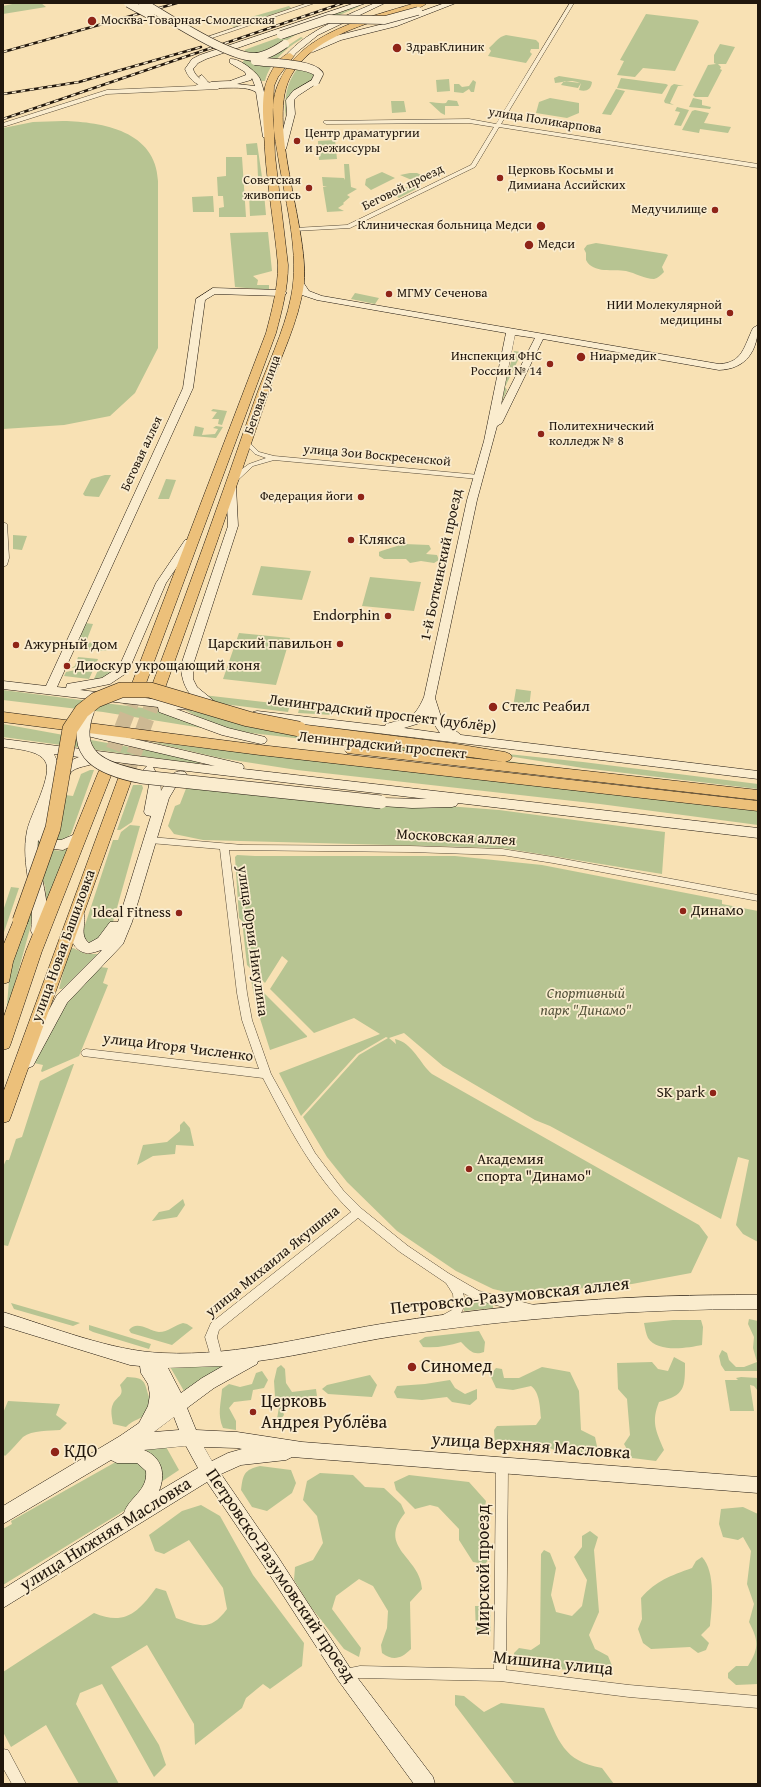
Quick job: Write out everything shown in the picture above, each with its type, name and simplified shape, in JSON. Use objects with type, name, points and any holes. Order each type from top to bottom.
[{"type":"main road","points":[[128,3],[250,71],[258,80],[268,142]]},
{"type":"main road","points":[[143,3],[235,53],[252,57],[269,54],[305,33],[372,3]]},
{"type":"main road","points":[[260,91],[250,86],[218,87],[191,76],[189,70],[191,65],[200,59],[362,3]]},
{"type":"main road","points":[[284,62],[295,49],[313,36],[380,3]]},
{"type":"main road","name":"Беговая улица","points":[[138,686],[271,333],[282,293],[283,265],[268,142],[270,85],[277,71],[284,62],[316,37],[345,25],[408,3]]},
{"type":"main road","points":[[310,50],[328,38],[350,28],[421,6],[440,3]]},
{"type":"main road","points":[[310,50],[338,38],[394,24],[452,3]]},
{"type":"main road","points":[[203,82],[198,73],[198,69],[204,61],[328,19],[344,18],[385,20],[421,6]]},
{"type":"main road","points":[[207,38],[231,54],[242,59],[312,68],[320,74],[319,78],[315,82],[296,93],[290,100],[291,114],[282,149]]},
{"type":"main road","name":"Беговая улица","points":[[158,688],[233,482],[271,370],[297,303],[300,284],[295,230],[282,149],[279,114],[280,92],[292,67],[310,50]]},
{"type":"main road","points":[[203,82],[231,83],[245,80],[250,76],[250,71]]},
{"type":"main road","points":[[300,284],[305,293],[320,298],[540,337],[726,367],[740,362],[746,355],[758,328]]},
{"type":"main road","name":"Беговая аллея","points":[[50,690],[188,388],[201,299],[213,291],[282,293]]},
{"type":"main road","points":[[297,303],[309,298],[320,298]]},
{"type":"main road","name":"1-й Боткинский проезд","points":[[370,728],[395,727],[416,720],[423,713],[430,697],[450,597],[489,440],[511,332]]},
{"type":"main road","name":"1-й Боткинский проезд","points":[[489,440],[540,337]]},
{"type":"main road","points":[[233,482],[234,526],[196,636],[187,665],[186,675],[190,688],[203,700],[236,712]]},
{"type":"main road","name":"Беговая улица","points":[[50,690],[100,683],[115,677],[124,669],[164,578],[184,552],[202,518]]},
{"type":"main road","name":"Ленинградский проспект (дублёр)","points":[[3,685],[106,696],[758,776]]},
{"type":"main road","points":[[3,978],[7,957],[53,828],[70,730],[82,711],[92,703],[108,694],[121,690],[150,690],[179,697],[236,715],[294,728],[450,748],[620,776],[651,783]]},
{"type":"main road","points":[[106,696],[159,708],[226,732],[261,740]]},
{"type":"main road","name":"1-й Боткинский проезд","points":[[430,697],[433,716],[441,729],[455,737],[474,742]]},
{"type":"main road","points":[[92,703],[82,722],[81,735],[83,744],[88,753],[98,762],[119,773],[142,777],[381,802],[412,804],[506,802]]},
{"type":"main road","name":"Ленинградский проспект","points":[[3,707],[261,740],[758,795]]},
{"type":"main road","name":"Ленинградский проспект","points":[[3,717],[252,749],[758,806]]},
{"type":"main road","points":[[45,722],[276,776]]},
{"type":"main road","points":[[3,743],[208,770],[276,776],[506,802],[758,833]]},
{"type":"main road","points":[[31,747],[50,756],[54,770],[34,823],[32,838],[31,864],[41,902],[40,918],[34,951]]},
{"type":"main road","points":[[450,748],[566,753]]},
{"type":"main road","points":[[80,837],[73,841],[55,846],[48,845],[41,834],[65,770],[78,762],[114,758]]},
{"type":"main road","points":[[79,905],[76,927],[80,942],[89,947],[102,944],[113,932],[117,922],[156,786],[154,777],[149,770],[127,760]]},
{"type":"main road","points":[[9,1099],[62,999],[116,944],[125,922],[163,798],[175,778],[194,772],[208,770]]},
{"type":"main road","name":"улица Новая Башиловка","points":[[3,1043],[34,951],[104,773]]},
{"type":"main road","name":"улица Новая Башиловка","points":[[3,1116],[126,776]]},
{"type":"main road","name":"Петровско-Разумовская аллея","points":[[3,1319],[130,1358],[149,1361],[217,1360],[442,1321],[540,1310],[636,1304],[758,1302]]},
{"type":"main road","name":"Петровско-Разумовская аллея","points":[[177,1405],[213,1379],[267,1352]]},
{"type":"main road","name":"Петровско-Разумовская аллея","points":[[120,1446],[149,1420],[157,1408],[159,1399],[156,1381],[153,1375],[146,1368],[130,1358]]},
{"type":"main road","name":"Петровско-Разумовский проезд","points":[[149,1361],[157,1366],[163,1374],[191,1439],[209,1471],[272,1563],[344,1674],[426,1784]]},
{"type":"main road","points":[[3,1516],[120,1446],[177,1405]]},
{"type":"main road","name":"улица Верхняя Масловка","points":[[120,1446],[149,1440],[172,1438],[237,1440],[302,1450],[758,1485]]},
{"type":"main road","name":"улица Верхняя Масловка","points":[[209,1471],[228,1461],[241,1457],[302,1450]]},
{"type":"main road","points":[[84,1467],[128,1453],[142,1456],[152,1466],[154,1478],[150,1491],[122,1525]]},
{"type":"main road","name":"улица Нижняя Масловка","points":[[3,1599],[209,1471]]},
{"type":"street","points":[[207,38],[313,3]]},
{"type":"street","name":"Беговой проезд","points":[[295,230],[348,227],[473,166],[572,3]]},
{"type":"street","points":[[190,88],[200,86],[203,82]]},
{"type":"street","points":[[3,125],[107,92],[218,87]]},
{"type":"street","name":"улица Поликарпова","points":[[326,122],[446,120],[498,125],[758,166]]},
{"type":"street","name":"улица Зои Воскресенской","points":[[246,442],[257,454],[273,458],[479,477]]},
{"type":"street","name":"улица Зои Воскресенской","points":[[233,482],[251,465],[273,458]]},
{"type":"street","points":[[3,524],[5,558],[3,565]]},
{"type":"street","name":"Московская аллея","points":[[150,840],[224,848],[410,849],[502,852],[758,898]]},
{"type":"street","name":"улица Юрия Никулина","points":[[224,848],[243,1002],[252,1036],[266,1074],[311,1156],[339,1193],[358,1212],[404,1249],[444,1276],[470,1291],[490,1300],[540,1310]]},
{"type":"street","name":"улица Игоря Численко","points":[[86,1053],[266,1074]]},
{"type":"street","name":"улица Михаила Якушина","points":[[217,1360],[211,1337],[215,1327],[358,1212]]},
{"type":"street","name":"улица Юрия Никулина","points":[[442,1321],[455,1315],[458,1310],[460,1300],[456,1287],[444,1276]]},
{"type":"street","name":"Мирской проезд","points":[[500,1675],[502,1466]]},
{"type":"street","name":"Мишина улица","points":[[344,1674],[360,1672],[500,1675],[629,1691],[758,1702]]},
{"type":"street","points":[[3,1755],[19,1784]]},
{"type":"green space","points":[[17,3],[41,3],[46,7],[3,14],[3,6]]},
{"type":"green space","points":[[359,5],[360,6],[297,34],[268,52],[251,54],[244,50],[325,21],[322,18]]},
{"type":"green space","points":[[289,6],[291,8],[235,27],[227,24]]},
{"type":"green space","points":[[646,14],[697,20],[699,22],[675,71],[643,68],[635,77],[617,75],[624,61],[620,60]]},
{"type":"green space","points":[[506,35],[536,40],[539,43],[539,49],[531,49],[530,52],[532,54],[526,63],[488,56],[491,51],[489,48],[499,38]]},
{"type":"green space","points":[[301,37],[303,38],[285,51],[275,62],[267,74],[265,81],[261,81],[254,71],[242,63],[246,57],[278,52]]},
{"type":"green space","points":[[720,44],[735,47],[726,64],[718,64],[722,70],[708,97],[695,97],[693,95],[708,65],[716,64],[714,63],[714,55]]},
{"type":"green space","points":[[298,68],[305,68],[315,75],[312,81],[288,98],[285,117],[287,91],[291,79]]},
{"type":"green space","points":[[559,76],[590,81],[592,82],[591,87],[584,91],[579,90],[581,83],[578,88],[561,85],[563,82],[555,83],[554,78]]},
{"type":"green space","points":[[621,78],[668,85],[662,94],[617,88]]},
{"type":"green space","points":[[449,79],[450,91],[437,92],[436,80]]},
{"type":"green space","points":[[473,80],[476,82],[474,92],[471,92],[469,89],[463,93],[454,92],[454,84],[459,84],[462,87],[469,86]]},
{"type":"green space","points":[[674,84],[684,86],[678,86],[670,103],[674,105],[665,103],[664,101],[671,86]]},
{"type":"green space","points":[[616,89],[625,91],[611,115],[602,114]]},
{"type":"green space","points":[[550,98],[579,103],[579,113],[567,118],[536,113],[539,102]]},
{"type":"green space","points":[[693,98],[702,100],[702,105],[711,107],[710,109],[689,107]]},
{"type":"green space","points":[[448,100],[457,101],[459,106],[445,106],[445,115],[429,102],[446,103]]},
{"type":"green space","points":[[391,101],[404,101],[406,112],[392,113]]},
{"type":"green space","points":[[677,107],[689,110],[681,126],[674,125],[680,112],[675,111]]},
{"type":"green space","points":[[695,110],[709,113],[704,123],[731,127],[728,133],[700,129],[699,133],[682,130],[692,111]]},
{"type":"green space","points":[[63,121],[110,127],[125,133],[138,140],[148,151],[155,164],[158,181],[158,348],[135,393],[110,416],[64,425],[3,429],[3,128],[33,122]]},
{"type":"green space","points":[[335,140],[337,159],[319,160],[318,141]]},
{"type":"green space","points":[[257,143],[262,177],[258,177],[257,155],[247,155],[246,144]]},
{"type":"green space","points":[[226,157],[242,157],[246,217],[219,217],[219,208],[224,207],[223,196],[218,196],[217,177],[226,176]]},
{"type":"green space","points":[[344,164],[349,164],[351,187],[357,189],[347,195],[350,197],[338,208],[344,211],[327,212],[323,187],[327,186],[323,186],[322,177],[344,178],[345,180]]},
{"type":"green space","points":[[382,172],[395,178],[371,190],[365,185],[366,179]]},
{"type":"green space","points":[[417,173],[430,179],[421,184],[400,175]]},
{"type":"green space","points":[[413,184],[420,187],[399,198],[392,194]]},
{"type":"green space","points":[[264,193],[266,215],[250,216],[249,194]]},
{"type":"green space","points":[[213,196],[214,212],[193,212],[192,197]]},
{"type":"green space","points":[[268,232],[272,271],[253,276],[258,280],[257,285],[269,285],[269,290],[235,287],[230,233]]},
{"type":"green space","points":[[596,243],[666,254],[668,255],[662,267],[664,272],[654,279],[626,271],[604,270],[594,267],[586,260],[586,253],[584,249],[587,245]]},
{"type":"green space","points":[[355,293],[379,298],[375,304],[351,299]]},
{"type":"green space","points":[[514,351],[522,352],[505,387],[507,390],[497,413]]},
{"type":"green space","points":[[213,409],[227,411],[222,425],[218,424],[219,419],[212,419],[217,412],[211,411]]},
{"type":"green space","points":[[195,426],[204,428],[202,435],[215,434],[218,429],[213,428],[216,426],[223,427],[216,438],[193,436]]},
{"type":"green space","points":[[111,475],[99,497],[85,496],[83,494],[91,479]]},
{"type":"green space","points":[[166,479],[176,480],[169,499],[158,499]]},
{"type":"green space","points":[[13,535],[27,536],[22,550],[13,549]]},
{"type":"green space","points":[[404,544],[429,545],[431,549],[426,554],[437,555],[439,560],[434,563],[421,561],[410,563],[406,559],[384,559],[379,556],[379,552]]},
{"type":"green space","points":[[261,566],[311,571],[302,600],[252,595]]},
{"type":"green space","points":[[370,577],[421,582],[414,611],[362,606]]},
{"type":"green space","points":[[85,623],[93,624],[86,642],[116,646],[108,650],[96,651],[76,646]]},
{"type":"green space","points":[[239,633],[290,638],[276,685],[223,679]]},
{"type":"green space","points":[[78,657],[98,659],[96,664],[71,668],[75,666]]},
{"type":"green space","points":[[95,666],[89,679],[64,676],[66,672]]},
{"type":"green space","points":[[100,666],[119,668],[107,676],[93,681]]},
{"type":"green space","points":[[516,689],[531,691],[529,708],[513,707]]},
{"type":"green space","points":[[3,690],[159,710],[183,718],[202,728],[103,712],[3,700]]},
{"type":"green space","points":[[203,695],[290,705],[288,712],[215,703]]},
{"type":"green space","points":[[300,706],[339,711],[338,713],[333,713],[333,715],[298,713]]},
{"type":"green space","points":[[185,710],[215,715],[297,734],[553,768],[251,733],[217,724]]},
{"type":"green space","points":[[3,724],[157,752],[201,762],[199,764],[3,737]]},
{"type":"green space","points":[[151,742],[758,811],[758,825],[600,804],[297,770],[220,758]]},
{"type":"green space","points":[[470,750],[583,762],[758,784],[758,789],[583,768]]},
{"type":"green space","points":[[94,770],[71,834],[63,841],[54,841],[65,795],[73,796],[81,774]]},
{"type":"green space","points":[[133,785],[142,785],[143,788],[132,822],[120,830],[117,830]]},
{"type":"green space","points":[[187,786],[499,810],[665,832],[662,874],[503,848],[203,840],[174,834],[168,826],[175,806],[180,804]]},
{"type":"green space","points":[[130,825],[140,826],[113,922],[105,938],[90,943],[82,936],[113,840],[118,840],[121,832]]},
{"type":"green space","points":[[37,837],[42,844],[49,849],[67,849],[47,905],[45,886],[36,862]]},
{"type":"green space","name":"Спортивный парк \"Динамо\"","points":[[237,855],[455,856],[542,865],[722,900],[722,904],[758,911],[758,1242],[743,1234],[736,1225],[749,1160],[738,1157],[721,1219],[550,1126],[535,1120],[443,1066],[404,1033],[389,1038],[396,1044],[395,1039],[407,1045],[432,1074],[699,1225],[708,1237],[691,1273],[632,1284],[515,1294],[493,1289],[456,1271],[397,1231],[347,1182],[327,1157],[303,1117],[359,1055],[388,1038],[386,1037],[357,1054],[301,1116],[279,1073],[380,1034],[354,1018],[314,1033],[270,989],[288,961],[282,956],[265,983],[247,965],[242,921],[239,918],[235,857]]},
{"type":"green space","points":[[11,887],[19,888],[3,935],[3,911]]},
{"type":"green space","points":[[34,906],[31,925],[9,1005],[7,1005],[14,920]]},
{"type":"green space","points":[[73,948],[86,954],[97,954],[97,957],[62,989],[59,989],[69,949]]},
{"type":"green space","points":[[100,967],[108,968],[103,983],[108,985],[79,1056],[42,1072],[43,1065],[34,1063],[57,1014]]},
{"type":"green space","points":[[251,980],[307,1037],[270,1050],[257,1009]]},
{"type":"green space","points":[[73,1064],[8,1246],[3,1245],[3,1167],[6,1160],[9,1160],[16,1139],[22,1137],[40,1081]]},
{"type":"green space","points":[[184,1121],[190,1128],[194,1146],[176,1145],[175,1154],[153,1156],[137,1165],[143,1145],[167,1142],[180,1131],[180,1125]]},
{"type":"green space","points":[[183,1199],[185,1205],[177,1217],[152,1221],[159,1212],[169,1210]]},
{"type":"green space","points":[[475,1297],[493,1305],[493,1308],[464,1311],[464,1301]]},
{"type":"green space","points":[[11,1303],[80,1323],[73,1326],[14,1309]]},
{"type":"green space","points":[[749,1319],[758,1321],[758,1371],[725,1371],[721,1365],[719,1356],[722,1350],[727,1353],[729,1360],[736,1367],[744,1367],[757,1362],[753,1348],[754,1337],[748,1324]]},
{"type":"green space","points":[[673,1320],[701,1320],[703,1327],[702,1345],[681,1348],[666,1348],[653,1343],[648,1338],[644,1323]]},
{"type":"green space","points":[[183,1323],[193,1328],[172,1345],[131,1333],[129,1330],[132,1327],[139,1326],[162,1332]]},
{"type":"green space","points":[[89,1325],[151,1344],[149,1349],[93,1332],[89,1330]]},
{"type":"green space","points":[[479,1331],[485,1342],[484,1352],[480,1353],[471,1352],[461,1342],[452,1345],[423,1347],[419,1341],[425,1337]]},
{"type":"green space","points":[[674,1357],[685,1363],[685,1379],[679,1393],[659,1402],[655,1415],[656,1426],[664,1450],[656,1461],[632,1458],[624,1444],[630,1435],[627,1399],[618,1389],[617,1363],[652,1362],[658,1369],[668,1371]]},
{"type":"green space","points":[[229,1362],[184,1391],[169,1365]]},
{"type":"green space","points":[[281,1365],[285,1369],[286,1383],[292,1392],[316,1389],[317,1396],[310,1396],[283,1406],[282,1409],[284,1415],[280,1420],[277,1419],[279,1407],[275,1397],[274,1381],[277,1368]]},
{"type":"green space","points":[[542,1367],[570,1372],[579,1391],[581,1430],[595,1437],[598,1451],[589,1457],[568,1455],[544,1446],[510,1451],[498,1450],[495,1446],[494,1430],[497,1426],[536,1425],[541,1418],[538,1396],[531,1386],[513,1390],[496,1388],[490,1375],[496,1368],[502,1369],[504,1378],[519,1378]]},
{"type":"green space","points":[[262,1371],[268,1380],[264,1388],[253,1390],[251,1400],[234,1402],[229,1408],[236,1421],[236,1430],[223,1428],[220,1418],[222,1389],[229,1384],[240,1387],[252,1384],[256,1373]]},
{"type":"green space","points":[[370,1375],[377,1385],[372,1397],[328,1394],[322,1389],[327,1385]]},
{"type":"green space","points":[[127,1377],[138,1378],[143,1381],[151,1404],[146,1414],[126,1427],[113,1424],[111,1411],[113,1404],[121,1394],[122,1391],[120,1385]]},
{"type":"green space","points":[[736,1378],[758,1378],[758,1391],[754,1386],[750,1385],[754,1411],[730,1411],[725,1380],[738,1380]]},
{"type":"green space","points":[[450,1380],[455,1388],[465,1394],[477,1389],[477,1399],[470,1405],[452,1402],[447,1397],[422,1400],[397,1398],[394,1392],[397,1386]]},
{"type":"green space","points":[[8,1401],[60,1404],[56,1415],[67,1423],[60,1430],[36,1432],[23,1437],[5,1456],[3,1454],[3,1413]]},
{"type":"green space","points":[[165,1445],[179,1470],[161,1482],[153,1457],[141,1447]]},
{"type":"green space","points":[[121,1459],[140,1461],[150,1476],[135,1504],[3,1585],[3,1529],[12,1524],[11,1521]]},
{"type":"green space","points":[[260,1466],[291,1470],[296,1483],[292,1493],[267,1511],[252,1507],[241,1490],[244,1476],[247,1471]]},
{"type":"green space","points":[[320,1473],[353,1475],[365,1487],[384,1488],[401,1504],[405,1513],[397,1525],[395,1535],[397,1544],[420,1578],[422,1589],[410,1602],[411,1649],[400,1657],[393,1658],[382,1653],[381,1645],[387,1628],[388,1611],[373,1586],[359,1579],[336,1596],[332,1609],[361,1648],[359,1657],[344,1649],[310,1606],[294,1580],[295,1567],[313,1560],[323,1543],[317,1516],[303,1500],[307,1481]]},
{"type":"green space","points":[[409,1475],[469,1482],[486,1501],[483,1517],[487,1532],[490,1558],[485,1564],[473,1562],[459,1540],[459,1529],[438,1507],[430,1505],[415,1509],[396,1490],[394,1482]]},
{"type":"green space","points":[[201,1505],[220,1516],[253,1575],[304,1643],[302,1666],[270,1689],[263,1684],[246,1698],[242,1708],[195,1745],[194,1724],[147,1645],[111,1667],[159,1745],[166,1765],[154,1777],[102,1684],[80,1693],[76,1704],[119,1784],[79,1784],[46,1725],[11,1747],[3,1732],[3,1672],[94,1613],[105,1617],[114,1618],[130,1615],[143,1604],[156,1588],[166,1591],[176,1618],[198,1625],[210,1624],[221,1616],[227,1609],[223,1588],[189,1540],[164,1554],[155,1551],[149,1535],[182,1511]]},
{"type":"green space","points":[[743,1507],[758,1514],[758,1684],[736,1685],[728,1678],[728,1673],[736,1666],[748,1666],[756,1648],[756,1639],[749,1622],[754,1604],[747,1584],[751,1551],[743,1537],[738,1540],[723,1537],[719,1524],[721,1509]]},
{"type":"green space","points":[[590,1531],[598,1537],[594,1550],[599,1612],[589,1635],[595,1649],[608,1656],[613,1668],[606,1672],[521,1667],[514,1663],[514,1653],[519,1648],[531,1650],[540,1644],[541,1554],[544,1550],[550,1553],[556,1568],[551,1595],[556,1612],[572,1616],[582,1606],[587,1580],[574,1557],[582,1547],[582,1536]]},
{"type":"green space","points":[[702,1557],[709,1571],[712,1590],[710,1626],[701,1635],[709,1643],[706,1650],[698,1653],[690,1647],[651,1649],[643,1643],[638,1629],[642,1619],[641,1598],[658,1583],[670,1576],[692,1568],[696,1561]]},
{"type":"green space","points":[[475,1606],[491,1606],[491,1632],[476,1632]]},
{"type":"green space","points":[[455,1695],[464,1696],[484,1712],[501,1703],[544,1708],[559,1740],[570,1755],[589,1765],[602,1768],[614,1784],[515,1784],[455,1705]]},
{"type":"tunnel","points":[[105,771],[138,686]]},
{"type":"tunnel","points":[[126,776],[158,688]]},
{"type":"railway","points":[[3,52],[177,3]]},
{"type":"railway","points":[[3,119],[343,3]]},
{"type":"railway","points":[[3,94],[79,82],[201,47]]},
{"type":"place","name":"Москва-Товарная-Смоленская","points":[[92,21]]},
{"type":"place","name":"ЗдравКлиник","points":[[397,48]]},
{"type":"place","name":"Центр драматургии и режиссуры","points":[[297,141]]},
{"type":"place","name":"Церковь Косьмы и Димиана Ассийских","points":[[500,178]]},
{"type":"place","name":"Советская живопись","points":[[309,188]]},
{"type":"place","name":"Медучилище","points":[[715,210]]},
{"type":"place","name":"Клиническая больница Медси","points":[[541,226]]},
{"type":"place","name":"Медси","points":[[529,245]]},
{"type":"place","name":"МГМУ Сеченова","points":[[389,294]]},
{"type":"place","name":"НИИ Молекулярной медицины","points":[[730,313]]},
{"type":"place","name":"Ниармедик","points":[[581,357]]},
{"type":"place","name":"Инспекция ФНС России № 14","points":[[550,364]]},
{"type":"place","name":"Политехнический колледж № 8","points":[[541,434]]},
{"type":"place","name":"Федерация йоги","points":[[361,497]]},
{"type":"place","name":"Клякса","points":[[351,540]]},
{"type":"place","name":"Endorphin","points":[[388,616]]},
{"type":"place","name":"Царский павильон","points":[[340,644]]},
{"type":"place","name":"Ажурный дом","points":[[16,645]]},
{"type":"place","name":"Диоскур укрощающий коня","points":[[67,666]]},
{"type":"place","name":"Стелс Реабил","points":[[493,707]]},
{"type":"place","name":"Динамо","points":[[683,911]]},
{"type":"place","name":"Ideal Fitness","points":[[179,913]]},
{"type":"place","name":"SK park","points":[[713,1093]]},
{"type":"place","name":"Академия спорта \"Динамо\"","points":[[469,1169]]},
{"type":"place","name":"Синомед","points":[[412,1367]]},
{"type":"place","name":"Церковь Андрея Рублёва","points":[[253,1412]]},
{"type":"place","name":"КДО","points":[[55,1452]]}]
